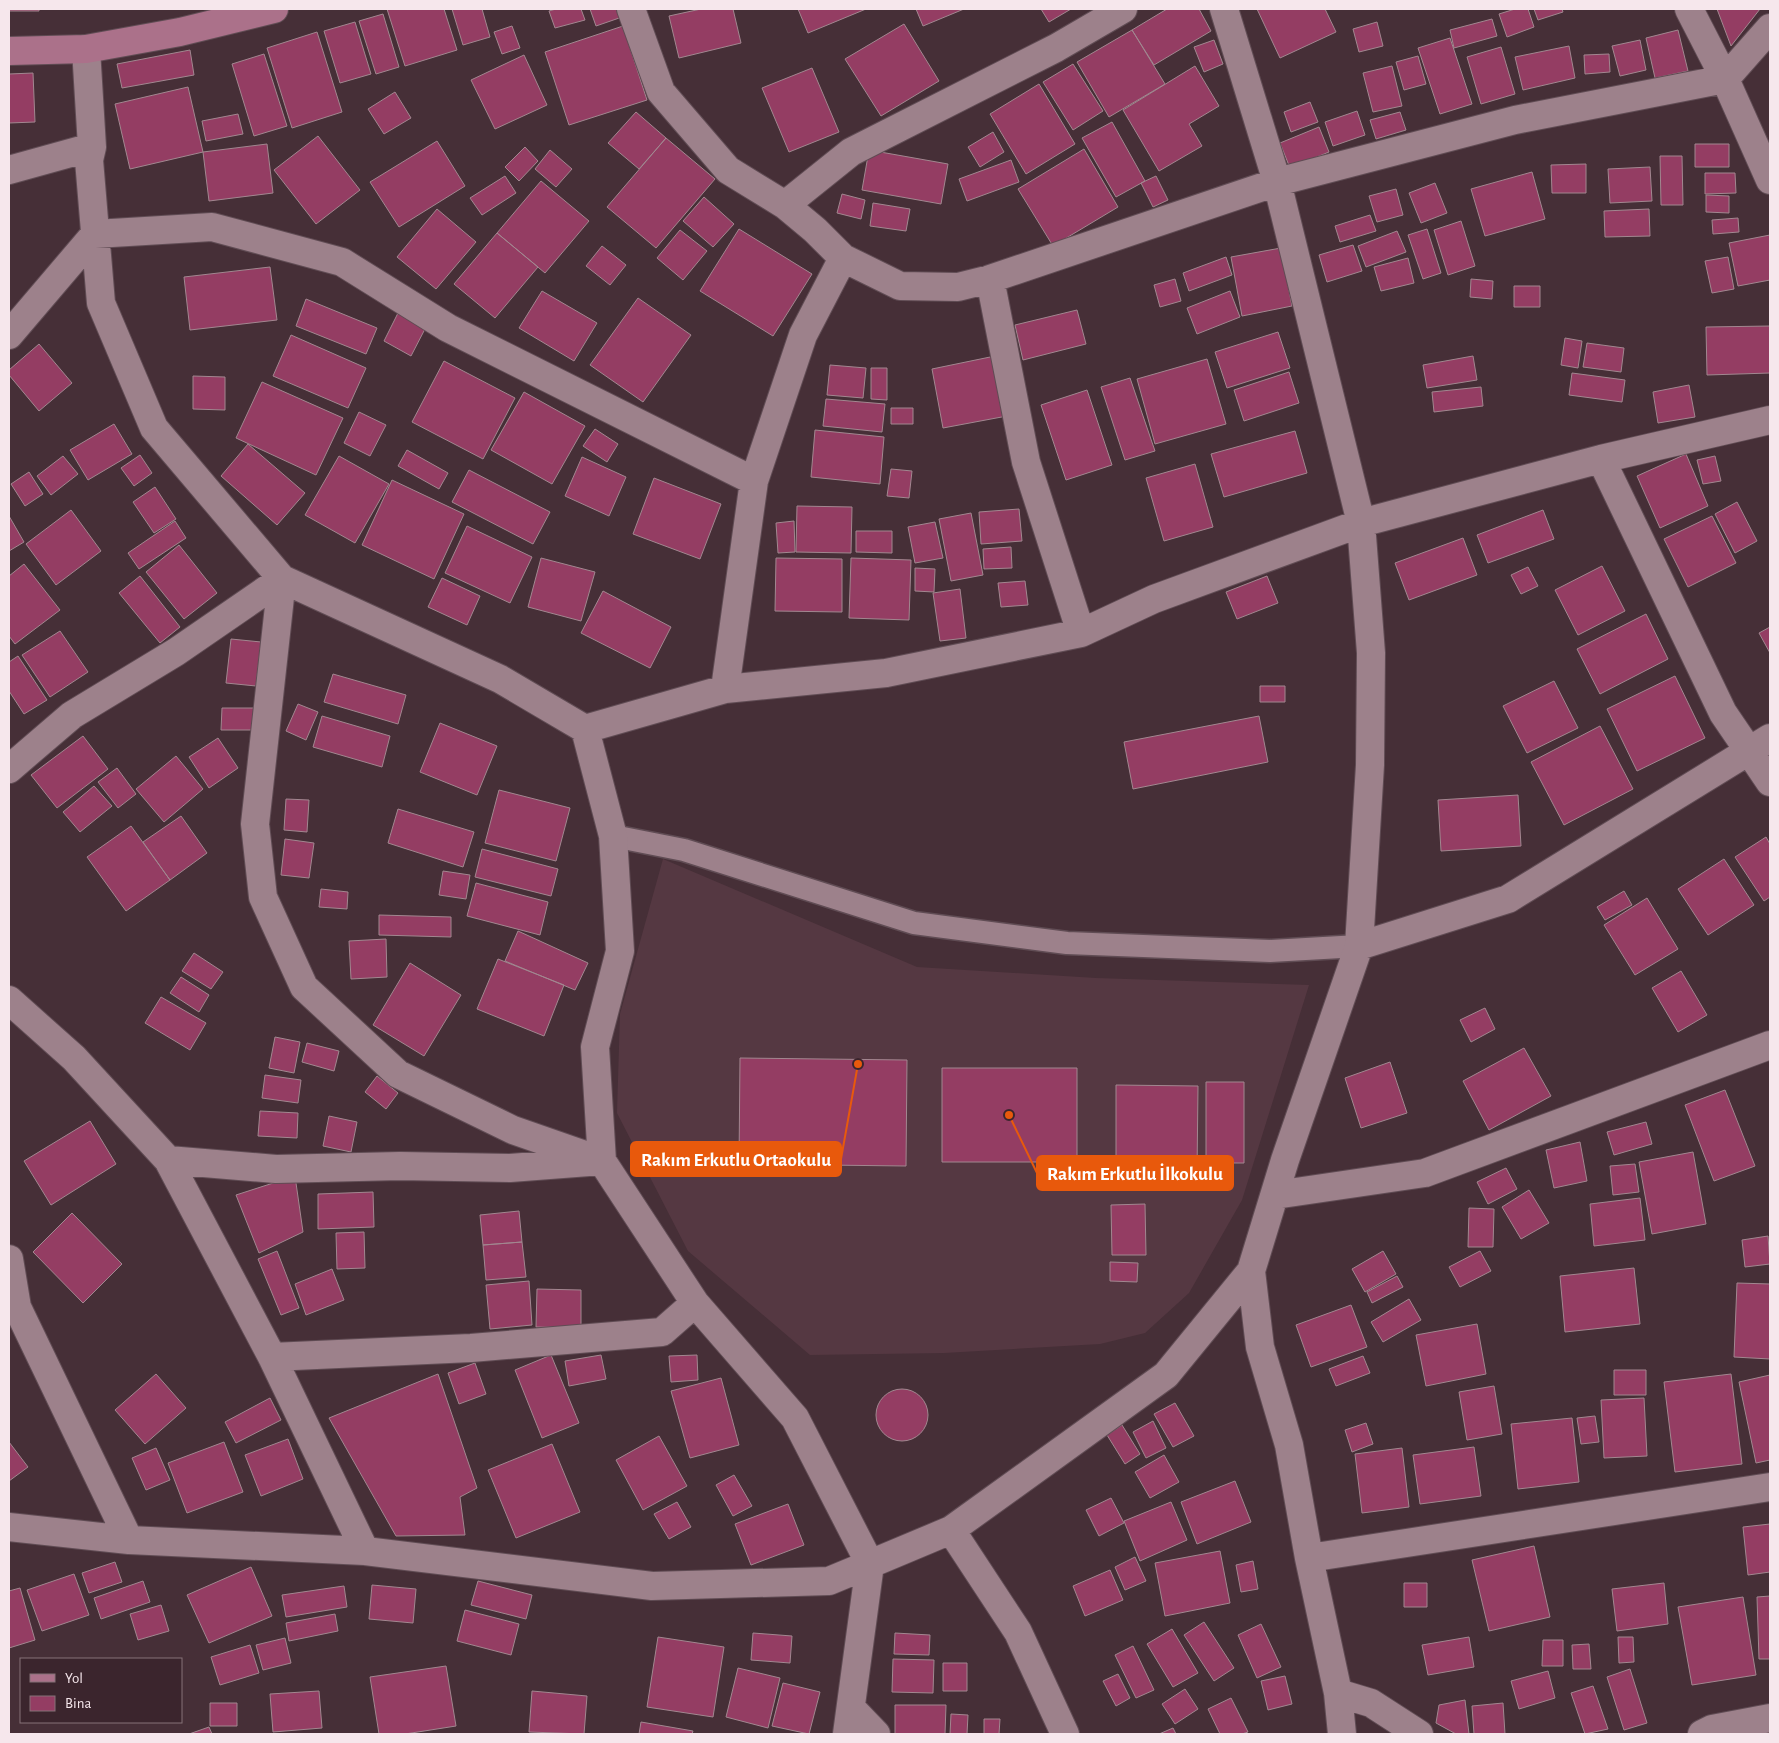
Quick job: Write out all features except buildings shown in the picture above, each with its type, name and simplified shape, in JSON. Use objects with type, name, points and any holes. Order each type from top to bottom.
[{"type":"street","points":[[9,51],[86,49],[180,32],[274,9]]},
{"type":"street","points":[[631,9],[661,92],[728,170],[786,205],[843,258],[900,286],[958,287],[990,279],[1277,182],[1515,120],[1725,79],[1770,28]]},
{"type":"street","points":[[786,205],[851,152],[1056,48],[1124,9]]},
{"type":"street","points":[[9,1527],[128,1540],[365,1551],[652,1586],[829,1581],[951,1530],[1166,1375],[1251,1271],[1359,946],[1370,765],[1371,654],[1361,523],[1277,182],[1224,9]]},
{"type":"street","points":[[1688,9],[1725,79],[1770,180]]},
{"type":"street","points":[[86,49],[92,147],[89,160],[101,303],[154,428],[282,579],[500,680],[585,729],[613,836],[620,951],[595,1047],[602,1161],[695,1303],[795,1418],[870,1564],[849,1722],[876,1734]]},
{"type":"street","points":[[9,170],[92,147]]},
{"type":"street","points":[[9,334],[95,234],[212,227],[342,262],[448,328],[754,481]]},
{"type":"street","points":[[725,689],[754,481],[803,335],[843,258]]},
{"type":"street","points":[[990,279],[1026,462],[1081,633]]},
{"type":"street","points":[[585,729],[725,689],[886,674],[1081,633],[1154,599],[1361,523],[1601,459],[1770,420]]},
{"type":"street","points":[[1601,459],[1723,713],[1760,743],[1770,782]]},
{"type":"street","points":[[9,769],[72,715],[176,652],[282,579]]},
{"type":"street","points":[[282,579],[255,824],[263,897],[304,987],[398,1074],[513,1130],[602,1161]]},
{"type":"street","points":[[1359,946],[1508,899],[1760,743]]},
{"type":"street","points":[[9,1000],[74,1058],[168,1160],[272,1357],[365,1551]]},
{"type":"street","points":[[1275,1195],[1425,1173],[1770,1045]]},
{"type":"street","points":[[168,1160],[276,1169],[400,1166],[510,1168],[602,1161]]},
{"type":"street","points":[[9,1259],[17,1307],[128,1540]]},
{"type":"street","points":[[1251,1271],[1260,1347],[1289,1445],[1309,1558],[1338,1694],[1342,1734]]},
{"type":"street","points":[[272,1357],[471,1348],[662,1332],[695,1303]]},
{"type":"street","points":[[1309,1558],[1770,1487]]},
{"type":"street","points":[[951,1530],[1018,1632],[1065,1734]]},
{"type":"street","points":[[1338,1694],[1371,1704],[1419,1734]]},
{"type":"street","points":[[1702,1734],[1712,1729],[1770,1718]]},
{"type":"lane","points":[[613,836],[684,850],[914,923],[1067,943],[1270,951],[1359,946]]},
{"type":"shaded area","points":[[663,859],[917,967],[1096,978],[1309,985],[1242,1200],[1189,1293],[1145,1333],[1100,1344],[944,1353],[810,1355],[688,1251],[617,1113],[620,1014]]},
{"type":"place","name":"Rakım Erkutlu Ortaokulu","points":[[858,1064]]},
{"type":"place","name":"Rakım Erkutlu İlkokulu","points":[[1009,1115]]}]
